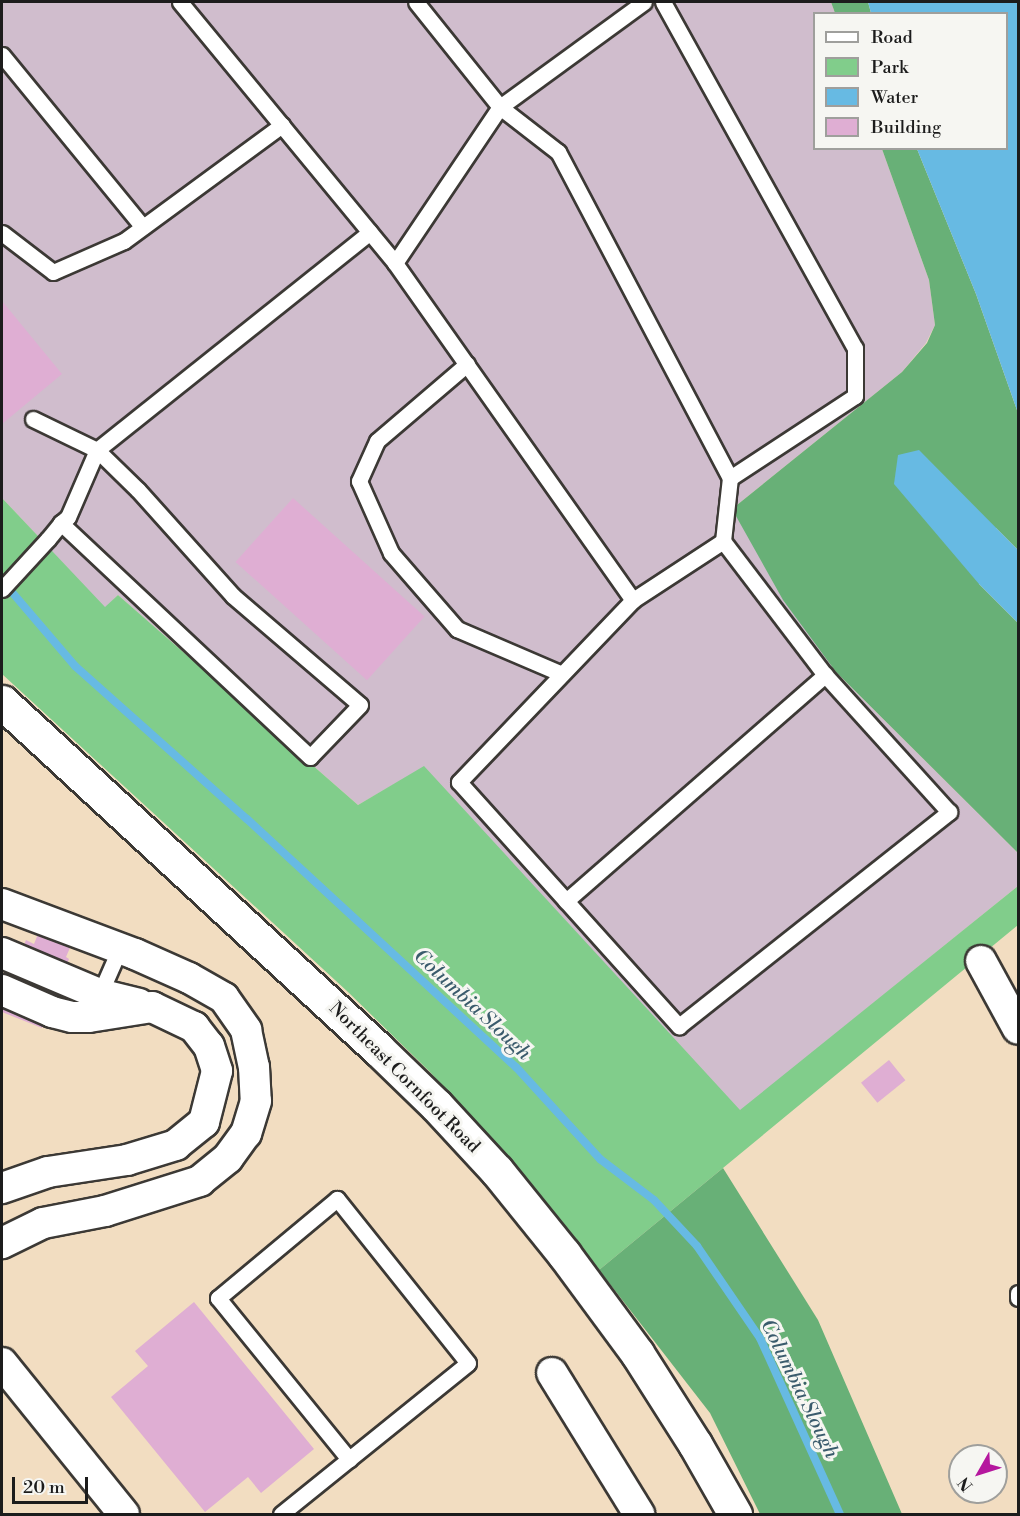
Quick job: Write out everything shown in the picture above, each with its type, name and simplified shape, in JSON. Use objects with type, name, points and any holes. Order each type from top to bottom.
[{"type":"street","name":"Northeast Cornfoot Road","points":[[2,702],[378,1049],[436,1105],[497,1171],[564,1254],[637,1353],[695,1444],[735,1515]]},
{"type":"street","points":[[2,904],[120,948],[189,978],[224,998],[246,1030],[254,1067],[256,1101],[246,1132],[228,1158],[200,1181],[105,1211],[43,1223],[2,1243]]},
{"type":"street","points":[[2,953],[94,1005]]},
{"type":"street","points":[[981,961],[1018,1029]]},
{"type":"street","points":[[2,990],[52,1012],[94,1005],[152,1007],[194,1028],[208,1046],[217,1071],[204,1122],[176,1145],[150,1155],[48,1172],[2,1188]]},
{"type":"street","points":[[2,1363],[124,1515]]},
{"type":"street","points":[[552,1373],[639,1515]]},
{"type":"lane","points":[[180,2],[395,263],[633,600]]},
{"type":"lane","points":[[416,2],[500,107],[558,152],[730,478],[723,541],[825,675],[949,812],[679,1026],[459,782],[633,600],[723,541]]},
{"type":"lane","points":[[395,263],[500,107],[644,2]]},
{"type":"lane","points":[[663,2],[855,348],[855,396],[730,478]]},
{"type":"lane","points":[[2,55],[143,227]]},
{"type":"lane","points":[[2,234],[53,272],[124,241],[282,125]]},
{"type":"lane","points":[[2,589],[68,517],[86,480],[97,450],[370,232]]},
{"type":"lane","points":[[467,364],[377,441],[359,481],[391,553],[457,629],[562,674]]},
{"type":"lane","points":[[33,419],[97,450],[138,490],[233,596],[360,705],[310,758],[62,523]]},
{"type":"lane","points":[[566,902],[825,675]]},
{"type":"lane","points":[[94,1005],[120,948]]},
{"type":"lane","points":[[281,1515],[349,1460],[468,1363],[337,1199],[218,1298],[349,1460]]},
{"type":"lane","points":[[1018,1293],[1018,1298]]},
{"type":"shaded area","points":[[2,2],[831,2],[835,12],[813,12],[813,150],[882,150],[929,280],[935,325],[926,343],[902,372],[732,509],[836,672],[1018,853],[1018,886],[740,1111],[424,767],[358,805],[118,595],[105,608],[2,498]]},
{"type":"green space","points":[[831,2],[868,2],[871,12],[835,12]]},
{"type":"green space","points":[[882,150],[917,150],[976,294],[1018,413],[1018,550],[996,528],[979,584],[1018,623],[1018,853],[836,672],[783,600],[732,509],[902,372],[927,343],[935,325],[929,280]]},
{"type":"green space","points":[[2,498],[105,607],[118,595],[358,805],[424,766],[740,1110],[1018,886],[1018,925],[599,1270],[518,1168],[429,1071],[348,992],[2,674]]},
{"type":"green space","points":[[723,1168],[818,1320],[902,1514],[760,1514],[710,1413],[599,1270]]},
{"type":"water","points":[[868,2],[1018,2],[1018,413],[976,294],[917,150],[1008,150],[1008,12],[871,12]]},
{"type":"water","points":[[919,450],[1018,550],[1018,623],[979,584],[894,484],[898,455]]},
{"type":"building","points":[[2,301],[62,374],[2,424]]},
{"type":"building","points":[[293,498],[425,616],[367,680],[235,562]]},
{"type":"building","points":[[40,929],[72,943],[66,957],[69,959],[42,1028],[2,1012],[2,1000],[26,940],[34,944]]},
{"type":"building","points":[[889,1060],[905,1080],[877,1103],[861,1083]]},
{"type":"building","points":[[194,1302],[314,1449],[261,1493],[248,1477],[205,1512],[111,1397],[148,1366],[135,1351]]},
{"type":"waterway","name":"Columbia Slough","points":[[5,584],[75,666],[247,819],[516,1067],[600,1159],[654,1200],[697,1246],[760,1338],[840,1514]]}]
